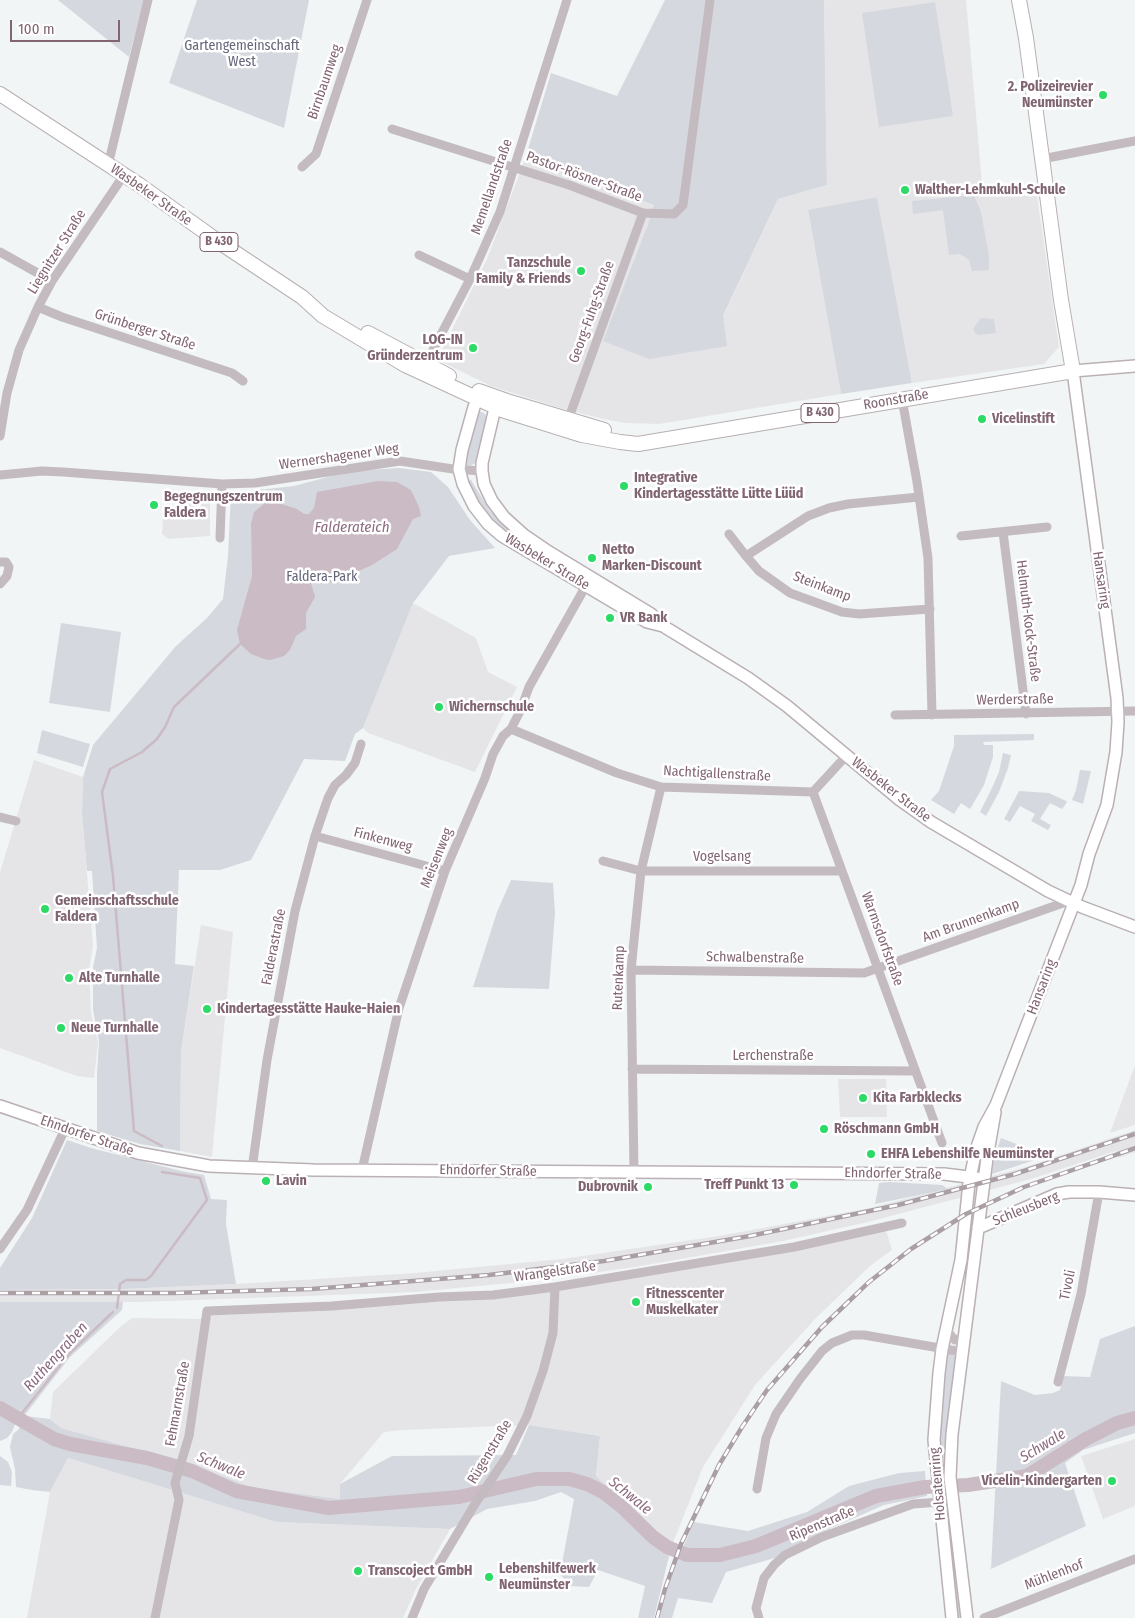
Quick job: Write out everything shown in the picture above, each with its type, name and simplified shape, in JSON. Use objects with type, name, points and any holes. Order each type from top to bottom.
[{"type":"main road","name":"Hansaring","points":[[1019,0],[1026,38],[1061,300],[1073,372]]},
{"type":"main road","name":"Hansaring","points":[[1026,0],[1026,38]]},
{"type":"main road","name":"Wasbeker Straße","points":[[0,94],[124,175],[219,242],[302,297],[323,316],[381,352],[488,399]]},
{"type":"main road","name":"Roonstraße","points":[[488,399],[582,435],[638,444],[1073,372]]},
{"type":"main road","name":"Roonstraße","points":[[488,399],[595,428],[657,440]]},
{"type":"street","points":[[106,163],[110,157],[148,0]]},
{"type":"street","name":"Birnbaumweg","points":[[302,167],[316,154],[367,0]]},
{"type":"street","name":"Memellandstraße","points":[[423,369],[470,279],[500,212],[567,0]]},
{"type":"street","name":"Pastor-Rösner-Straße","points":[[392,129],[569,185],[643,213],[674,214],[683,205],[710,0]]},
{"type":"street","points":[[1042,159],[1135,141]]},
{"type":"street","name":"Liegnitzer Straße","points":[[0,436],[4,393],[19,350],[38,307],[52,281],[124,175]]},
{"type":"street","name":"Georg-Fuhg-Straße","points":[[568,420],[643,213]]},
{"type":"street","points":[[0,252],[52,281]]},
{"type":"street","points":[[419,255],[470,279]]},
{"type":"street","name":"Grünberger Straße","points":[[38,307],[62,317],[232,373],[243,380]]},
{"type":"street","name":"Roonstraße","points":[[1073,372],[1135,366]]},
{"type":"street","name":"Hansaring","points":[[970,1177],[976,1150],[984,1127],[996,1105],[1074,904],[1104,812],[1112,783],[1116,752],[1118,711],[1073,372]]},
{"type":"street","points":[[482,470],[459,469],[462,450],[488,399]]},
{"type":"street","name":"Wasbeker Straße","points":[[488,399],[482,470],[484,484],[492,500],[504,517],[524,536],[588,582]]},
{"type":"street","points":[[902,399],[927,551],[932,715]]},
{"type":"street","name":"Wernershagener Weg","points":[[0,475],[42,471],[222,484],[256,483],[400,461],[459,469]]},
{"type":"street","name":"Wasbeker Straße","points":[[459,469],[463,484],[470,498],[488,524],[518,547],[651,614],[663,626],[721,660],[771,693],[915,812],[1048,891],[1074,904],[1135,927]]},
{"type":"street","points":[[220,538],[222,484]]},
{"type":"street","points":[[746,556],[808,516],[830,508],[848,504],[919,497]]},
{"type":"street","points":[[961,536],[1047,527]]},
{"type":"street","name":"Helmuth-Kock-Straße","points":[[1003,532],[1026,714]]},
{"type":"street","name":"Steinkamp","points":[[729,534],[759,571],[790,593],[842,612],[859,614],[930,609]]},
{"type":"street","points":[[0,562],[6,562],[8,567],[7,576],[0,584]]},
{"type":"street","name":"Meisenweg","points":[[362,1170],[399,1008],[445,871],[486,778],[494,754],[503,736],[511,729],[529,687],[588,582]]},
{"type":"street","name":"Werderstraße","points":[[895,714],[1026,714],[1135,711]]},
{"type":"street","name":"Nachtigallenstraße","points":[[511,729],[617,773],[661,787],[813,792]]},
{"type":"street","name":"Falderastraße","points":[[252,1169],[266,1060],[295,911],[315,836],[328,798],[335,785],[355,763],[361,744]]},
{"type":"street","points":[[813,792],[846,755]]},
{"type":"street","name":"Rutenkamp","points":[[634,1173],[630,970],[641,871],[661,787]]},
{"type":"street","name":"Warmsdorfstraße","points":[[813,792],[942,1143]]},
{"type":"street","points":[[0,817],[16,821]]},
{"type":"street","name":"Finkenweg","points":[[315,836],[445,871]]},
{"type":"street","name":"Vogelsang","points":[[603,862],[641,871],[842,871]]},
{"type":"street","name":"Am Brunnenkamp","points":[[878,969],[1066,902],[1074,904]]},
{"type":"street","name":"Schwalbenstraße","points":[[630,970],[864,972],[878,969]]},
{"type":"street","name":"Lerchenstraße","points":[[632,1069],[914,1071]]},
{"type":"street","name":"Hansaring","points":[[984,1179],[996,1105]]},
{"type":"street","name":"Ehndorfer Straße","points":[[0,1106],[138,1153],[171,1161],[209,1166],[252,1169],[934,1174],[984,1179]]},
{"type":"street","points":[[0,1249],[26,1210],[65,1129]]},
{"type":"street","name":"Holsatenring","points":[[952,1618],[934,1440],[942,1349],[961,1260],[970,1177]]},
{"type":"street","name":"Holsatenring","points":[[967,1618],[950,1478],[952,1434],[984,1179]]},
{"type":"street","name":"Schleusberg","points":[[978,1227],[1051,1196],[1068,1192],[1135,1194]]},
{"type":"street","name":"Tivoli","points":[[1058,1382],[1081,1294],[1099,1192]]},
{"type":"street","name":"Wrangelstraße","points":[[206,1311],[332,1306],[493,1294],[555,1287],[794,1247],[902,1223]]},
{"type":"street","name":"Rügenstraße","points":[[412,1618],[424,1590],[507,1456],[527,1416],[543,1371],[553,1333],[555,1287]]},
{"type":"street","name":"Fehmarnstraße","points":[[155,1618],[179,1500],[175,1483],[189,1436],[206,1311]]},
{"type":"street","points":[[947,1329],[955,1340],[964,1339]]},
{"type":"street","points":[[757,1489],[766,1438],[776,1414],[800,1379],[827,1347],[842,1338],[852,1335],[864,1335],[963,1352]]},
{"type":"street","name":"Ripenstraße","points":[[759,1618],[756,1608],[764,1578],[785,1555],[822,1537],[914,1504],[939,1498]]},
{"type":"street","name":"Mühlenhof","points":[[984,1618],[1135,1558]]},
{"type":"shaded area","points":[[824,0],[966,0],[983,195],[1037,196],[1059,347],[1044,364],[912,383],[877,197],[808,211],[841,394],[659,424],[626,423],[560,408],[491,386],[440,361],[439,356],[487,259],[525,159],[654,205],[647,227],[723,317],[778,199],[827,185]]},
{"type":"shaded area","points":[[176,491],[207,493],[210,496],[210,536],[168,539],[162,534],[163,519],[169,516],[175,507]]},
{"type":"shaded area","name":"Wichernschule","points":[[413,603],[476,638],[488,672],[517,687],[475,772],[368,733],[363,728]]},
{"type":"shaded area","name":"Gemeinschaftsschule Faldera","points":[[34,760],[83,777],[82,814],[93,946],[89,970],[91,1012],[98,1042],[94,1078],[77,1076],[0,1048],[0,872]]},
{"type":"shaded area","name":"Kindertagesstätte Hauke-Haien","points":[[201,925],[233,932],[212,1157],[180,1151],[181,1052]]},
{"type":"shaded area","points":[[1135,1065],[1135,1125],[1110,1133]]},
{"type":"shaded area","name":"Kita Farbklecks","points":[[838,1079],[886,1079],[887,1117],[840,1117]]},
{"type":"shaded area","points":[[1135,1130],[1135,1152],[1118,1158],[1116,1151],[1031,1179],[872,1221],[783,1241],[635,1267],[543,1280],[415,1292],[141,1302],[0,1302],[0,1290],[123,1289],[415,1273],[562,1259],[719,1236],[870,1208],[1026,1167]]},
{"type":"shaded area","points":[[885,1227],[892,1250],[870,1266],[815,1319],[755,1385],[703,1467],[671,1548],[596,1476],[600,1436],[529,1425],[384,1432],[340,1484],[340,1499],[250,1487],[186,1461],[61,1428],[50,1419],[53,1392],[120,1327],[132,1318],[204,1319],[207,1311],[555,1287]]},
{"type":"shaded area","name":"Vicelin-Kindergarten","points":[[1135,1439],[1135,1506],[1103,1519],[1081,1456]]},
{"type":"shaded area","points":[[68,1458],[276,1522],[450,1529],[416,1589],[403,1618],[27,1618],[50,1492]]},
{"type":"green space","points":[[58,0],[144,0],[129,57]]},
{"type":"green space","name":"Gartengemeinschaft West","points":[[197,0],[309,0],[284,128],[169,83]]},
{"type":"green space","points":[[665,0],[824,0],[827,185],[778,199],[723,316],[727,346],[649,359],[603,341],[654,205],[525,159],[551,73],[617,96]]},
{"type":"green space","points":[[935,2],[953,116],[879,127],[862,13]]},
{"type":"green space","points":[[974,195],[981,212],[989,256],[989,270],[972,271],[969,260],[965,257],[960,254],[949,255],[943,210],[913,214],[912,201]]},
{"type":"green space","points":[[877,197],[912,383],[841,394],[808,210]]},
{"type":"green space","points":[[981,318],[994,319],[996,333],[979,335],[975,333],[973,329]]},
{"type":"green space","points":[[479,411],[487,417],[476,463],[469,466],[464,462],[476,413]]},
{"type":"green space","name":"Faldera-Park","points":[[399,468],[431,472],[448,487],[470,520],[495,548],[449,556],[413,603],[363,728],[355,734],[345,761],[304,759],[251,860],[220,870],[179,870],[175,964],[194,966],[181,1052],[180,1151],[140,1144],[97,1131],[99,1041],[93,1010],[93,967],[97,948],[92,871],[87,871],[82,814],[83,777],[93,745],[176,646],[207,618],[223,599],[228,556],[231,493],[294,486],[350,471]]},
{"type":"green space","points":[[465,477],[471,480],[490,511],[514,535],[564,567],[511,538],[479,508]]},
{"type":"green space","points":[[61,623],[121,632],[110,712],[49,703]]},
{"type":"green space","points":[[42,730],[90,744],[83,767],[37,753]]},
{"type":"green space","points":[[1034,734],[1034,740],[983,742],[984,745],[993,745],[993,757],[984,785],[970,809],[961,803],[954,814],[931,800],[939,791],[954,746],[954,735]]},
{"type":"green space","points":[[1003,753],[1011,755],[1008,768],[999,792],[986,816],[980,812],[999,772]]},
{"type":"green space","points":[[1080,770],[1091,771],[1083,804],[1072,800]]},
{"type":"green space","points":[[1019,791],[1049,793],[1067,802],[1062,809],[1050,803],[1040,819],[1051,825],[1048,830],[1031,821],[1035,814],[1020,806],[1010,822],[1004,819]]},
{"type":"green space","points":[[511,880],[553,883],[555,913],[549,989],[473,987],[497,912]]},
{"type":"green space","points":[[1001,1138],[1047,1156],[992,1174],[993,1160]]},
{"type":"green space","points":[[67,1140],[181,1171],[204,1175],[211,1199],[227,1200],[226,1224],[236,1284],[123,1289],[0,1290],[0,1268],[32,1218]]},
{"type":"green space","points":[[879,1183],[942,1185],[948,1189],[875,1204]]},
{"type":"green space","points":[[0,1302],[123,1302],[122,1310],[70,1357],[21,1420],[17,1419],[12,1432],[7,1438],[0,1441]]},
{"type":"green space","points":[[1135,1326],[1135,1433],[1083,1450],[1065,1463],[1086,1526],[991,1569],[1001,1381],[1035,1395],[1053,1393],[1060,1390],[1063,1376],[1090,1377],[1100,1339]]},
{"type":"green space","points":[[946,1354],[953,1354],[956,1357],[945,1468],[942,1470],[939,1429]]},
{"type":"green space","points":[[25,1416],[50,1419],[61,1428],[186,1461],[250,1487],[340,1499],[340,1484],[392,1456],[516,1455],[529,1425],[600,1436],[596,1476],[671,1548],[654,1618],[638,1618],[645,1586],[598,1570],[589,1587],[570,1586],[560,1574],[574,1499],[561,1492],[535,1501],[487,1509],[450,1529],[276,1522],[68,1458],[50,1492],[32,1490],[16,1487],[15,1469],[10,1447],[13,1434],[18,1430]]},
{"type":"green space","points":[[0,1456],[8,1462],[12,1472],[11,1486],[0,1485]]},
{"type":"green space","points":[[925,1471],[927,1496],[884,1505],[820,1533],[785,1555],[726,1572],[712,1603],[678,1598],[672,1618],[659,1618],[677,1561],[694,1522],[748,1531],[807,1512],[849,1486],[899,1473]]},
{"type":"green space","points":[[949,1510],[965,1618],[956,1618],[946,1511]]},
{"type":"water","name":"Falderateich","points":[[378,481],[397,482],[411,490],[419,507],[421,516],[413,519],[397,549],[372,565],[332,583],[322,577],[313,575],[311,583],[315,597],[306,613],[306,629],[296,636],[290,650],[284,656],[270,660],[251,654],[240,644],[237,630],[252,576],[251,524],[254,512],[265,503],[275,502],[297,509],[304,514],[309,514],[314,508],[317,492]]},
{"type":"waterway","name":"Ruthengraben","points":[[162,1146],[134,1131],[113,876],[102,792],[110,769],[142,752],[157,739],[174,707],[240,644]]},
{"type":"waterway","name":"Ruthengraben","points":[[117,1308],[120,1284],[126,1280],[146,1280],[151,1276],[207,1200],[200,1178],[162,1172]]},
{"type":"waterway","name":"Ruthengraben","points":[[18,1418],[70,1353],[113,1312]]},
{"type":"waterway","name":"Schwale","points":[[0,1408],[54,1439],[70,1444],[147,1458],[192,1471],[236,1491],[329,1508],[459,1497],[536,1479],[569,1479],[587,1484],[603,1492],[621,1506],[653,1537],[667,1547],[687,1555],[720,1555],[756,1546],[876,1496],[925,1487],[968,1485],[1027,1476],[1086,1439],[1117,1423],[1135,1418]]},
{"type":"railway","points":[[0,1293],[173,1293],[312,1289],[489,1275],[604,1261],[750,1236],[898,1205],[1015,1174],[1135,1134]]},
{"type":"railway","points":[[657,1618],[681,1544],[719,1465],[767,1390],[822,1327],[869,1282],[911,1249],[966,1214],[1024,1187],[1135,1148]]},
{"type":"place","name":"2. Polizeirevier Neumünster","points":[[1103,95]]},
{"type":"place","name":"Walther-Lehmkuhl-Schule","points":[[905,190]]},
{"type":"place","name":"Tanzschule Family & Friends","points":[[581,271]]},
{"type":"place","name":"LOG-IN Gründerzentrum","points":[[473,348]]},
{"type":"place","name":"Vicelinstift","points":[[982,419]]},
{"type":"place","name":"Integrative Kindertagesstätte Lütte Lüüd","points":[[624,486]]},
{"type":"place","name":"Begegnungszentrum Faldera","points":[[154,505]]},
{"type":"place","name":"Netto Marken-Discount","points":[[592,558]]},
{"type":"place","name":"VR Bank","points":[[610,618]]},
{"type":"place","name":"Wichernschule","points":[[439,707]]},
{"type":"place","name":"Gemeinschaftsschule Faldera","points":[[45,909]]},
{"type":"place","name":"Alte Turnhalle","points":[[69,978]]},
{"type":"place","name":"Kindertagesstätte Hauke-Haien","points":[[207,1009]]},
{"type":"place","name":"Neue Turnhalle","points":[[61,1028]]},
{"type":"place","name":"Kita Farbklecks","points":[[863,1098]]},
{"type":"place","name":"Röschmann GmbH","points":[[824,1129]]},
{"type":"place","name":"EHFA Lebenshilfe Neumünster","points":[[871,1154]]},
{"type":"place","name":"Lavin","points":[[266,1181]]},
{"type":"place","name":"Treff Punkt 13","points":[[794,1185]]},
{"type":"place","name":"Dubrovnik","points":[[648,1187]]},
{"type":"place","name":"Fitnesscenter Muskelkater","points":[[636,1302]]},
{"type":"place","name":"Vicelin-Kindergarten","points":[[1112,1481]]},
{"type":"place","name":"Transcoject GmbH","points":[[358,1571]]},
{"type":"place","name":"Lebenshilfewerk Neumünster","points":[[489,1577]]}]
